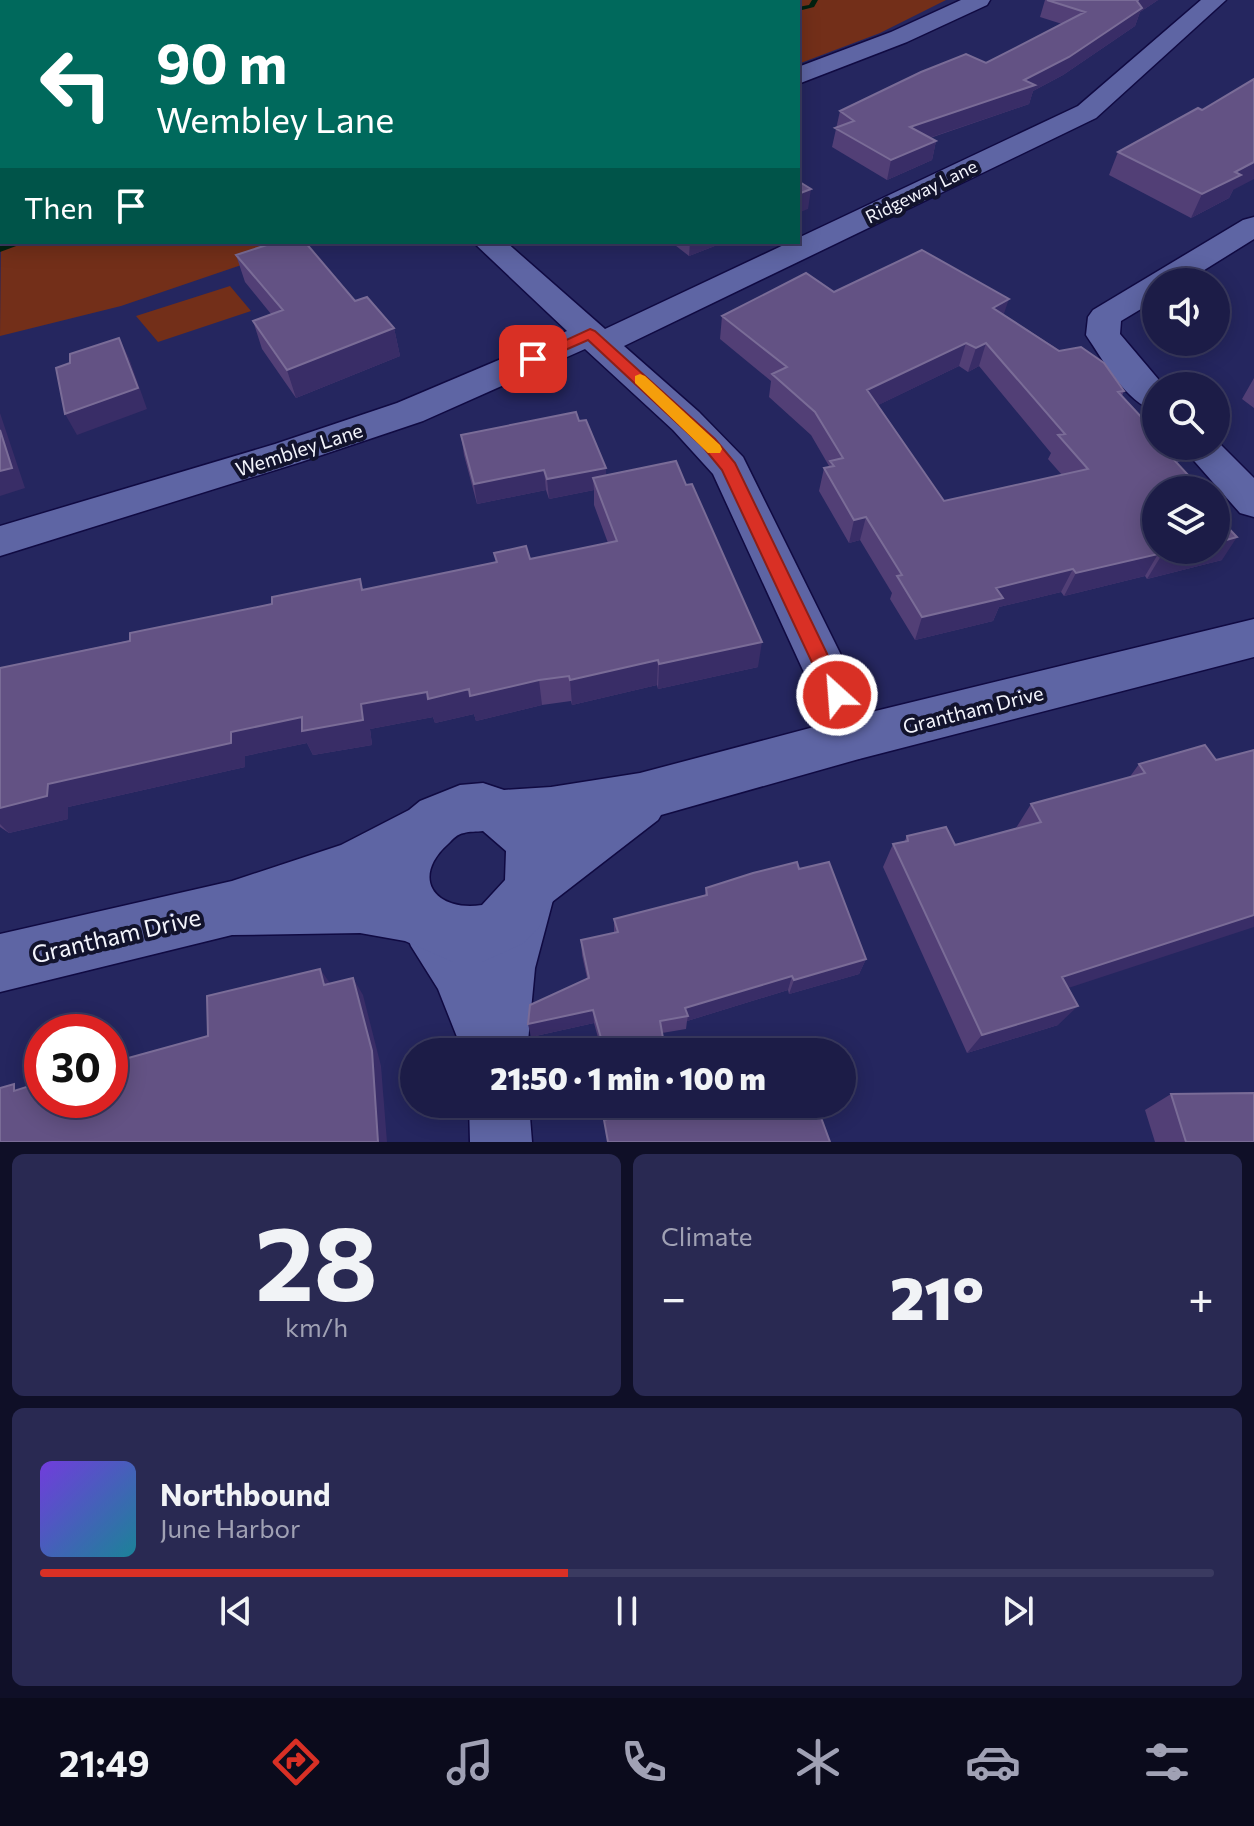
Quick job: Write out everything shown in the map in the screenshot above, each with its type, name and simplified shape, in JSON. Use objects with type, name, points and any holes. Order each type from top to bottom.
[{"type":"street","points":[[800,75],[899,37],[979,0]]},
{"type":"street","name":"Ridgeway Lane","points":[[595,339],[1087,112],[1215,0]]},
{"type":"street","points":[[1186,268],[1254,226]]},
{"type":"street","points":[[490,244],[686,421],[729,467],[858,738]]},
{"type":"street","points":[[1142,295],[1105,317],[1103,335],[1142,384]]},
{"type":"street","name":"Wembley Lane","points":[[0,541],[288,453],[410,412],[595,339]]},
{"type":"street","points":[[1213,460],[1254,503]]},
{"type":"street","name":"Grantham Drive","points":[[0,963],[232,908],[354,867],[422,830],[441,816],[465,808],[488,808],[504,814],[562,812],[648,797],[858,738],[1254,638]]},
{"type":"street","name":"Grantham Drive","points":[[232,908],[359,906],[466,936],[491,930],[515,914],[530,892],[648,797]]},
{"type":"street","points":[[497,1038],[506,974],[536,866],[532,845],[521,826],[504,814]]},
{"type":"street","points":[[422,830],[406,856],[401,879],[412,911],[425,923],[459,971],[489,1038]]},
{"type":"street","points":[[500,1118],[501,1142]]},
{"type":"shaded area","points":[[800,0],[946,0],[880,33],[800,63]]},
{"type":"shaded area","points":[[1,244],[303,244],[121,306],[0,336]]},
{"type":"shaded area","points":[[230,286],[251,311],[158,342],[136,316]]},
{"type":"building","points":[[1047,0],[1138,0],[1142,8],[1069,57],[1024,80],[1035,85],[910,127],[936,141],[891,160],[835,128],[854,121],[840,111],[921,72],[966,54],[986,63],[1085,12]]},
{"type":"building","points":[[1254,79],[1254,162],[1235,172],[1241,175],[1202,194],[1118,152],[1198,108],[1202,110]]},
{"type":"building","points":[[800,182],[811,189],[800,193]]},
{"type":"building","points":[[270,244],[307,244],[355,301],[367,297],[394,328],[287,370],[253,321],[283,310],[236,255]]},
{"type":"building","points":[[922,250],[1009,299],[993,308],[1059,351],[1081,347],[1104,363],[1124,391],[1118,392],[1142,418],[1142,460],[1180,460],[1175,461],[1189,476],[1142,476],[1142,558],[1076,573],[1073,569],[996,588],[1003,598],[922,617],[897,576],[902,575],[866,517],[854,520],[824,468],[834,466],[830,461],[843,458],[815,412],[772,374],[787,367],[722,316],[806,273],[834,292]],"holes":[[[966,343],[976,348],[986,343],[1065,434],[1058,435],[1088,469],[944,501],[867,390]]]},
{"type":"building","points":[[119,338],[138,388],[65,414],[56,368],[70,363],[70,354]]},
{"type":"building","points":[[576,412],[579,421],[586,420],[606,468],[547,479],[544,470],[474,484],[461,435]]},
{"type":"building","points":[[0,430],[12,468],[0,471]]},
{"type":"building","points":[[676,461],[686,485],[692,484],[762,642],[659,664],[658,660],[570,680],[569,676],[539,680],[470,696],[469,689],[428,699],[427,692],[361,704],[363,720],[302,731],[302,717],[231,732],[231,743],[48,784],[47,796],[0,808],[0,668],[130,641],[130,633],[272,604],[272,597],[360,579],[362,590],[497,562],[494,553],[526,546],[530,559],[617,541],[593,478]]},
{"type":"building","points":[[1205,745],[1216,760],[1254,750],[1254,915],[1062,977],[1078,1006],[982,1035],[893,844],[908,841],[907,836],[946,827],[955,845],[1041,822],[1031,804],[1145,773],[1139,764]]},
{"type":"building","points":[[797,862],[799,869],[829,862],[866,959],[794,980],[792,976],[685,1008],[688,1016],[660,1021],[663,1038],[601,1038],[593,1010],[528,1024],[530,1005],[589,978],[581,940],[618,932],[614,919],[707,895],[706,888]]},
{"type":"building","points":[[320,969],[324,985],[353,978],[372,1051],[378,1142],[0,1142],[0,1088],[14,1084],[14,1091],[24,1088],[24,1118],[128,1118],[128,1058],[208,1036],[207,996]]},
{"type":"building","points":[[1254,1093],[1254,1142],[1186,1142],[1171,1094]]},
{"type":"building","points":[[821,1118],[830,1142],[608,1142],[604,1120]]},
{"type":"waterway","points":[[800,9],[812,6],[815,0]]},
{"type":"waterway","points":[[0,249],[16,244]]},
{"type":"slow traffic","points":[[640,379],[714,449]]},
{"type":"route","points":[[533,359],[590,334],[709,443],[729,467],[837,695]]}]
